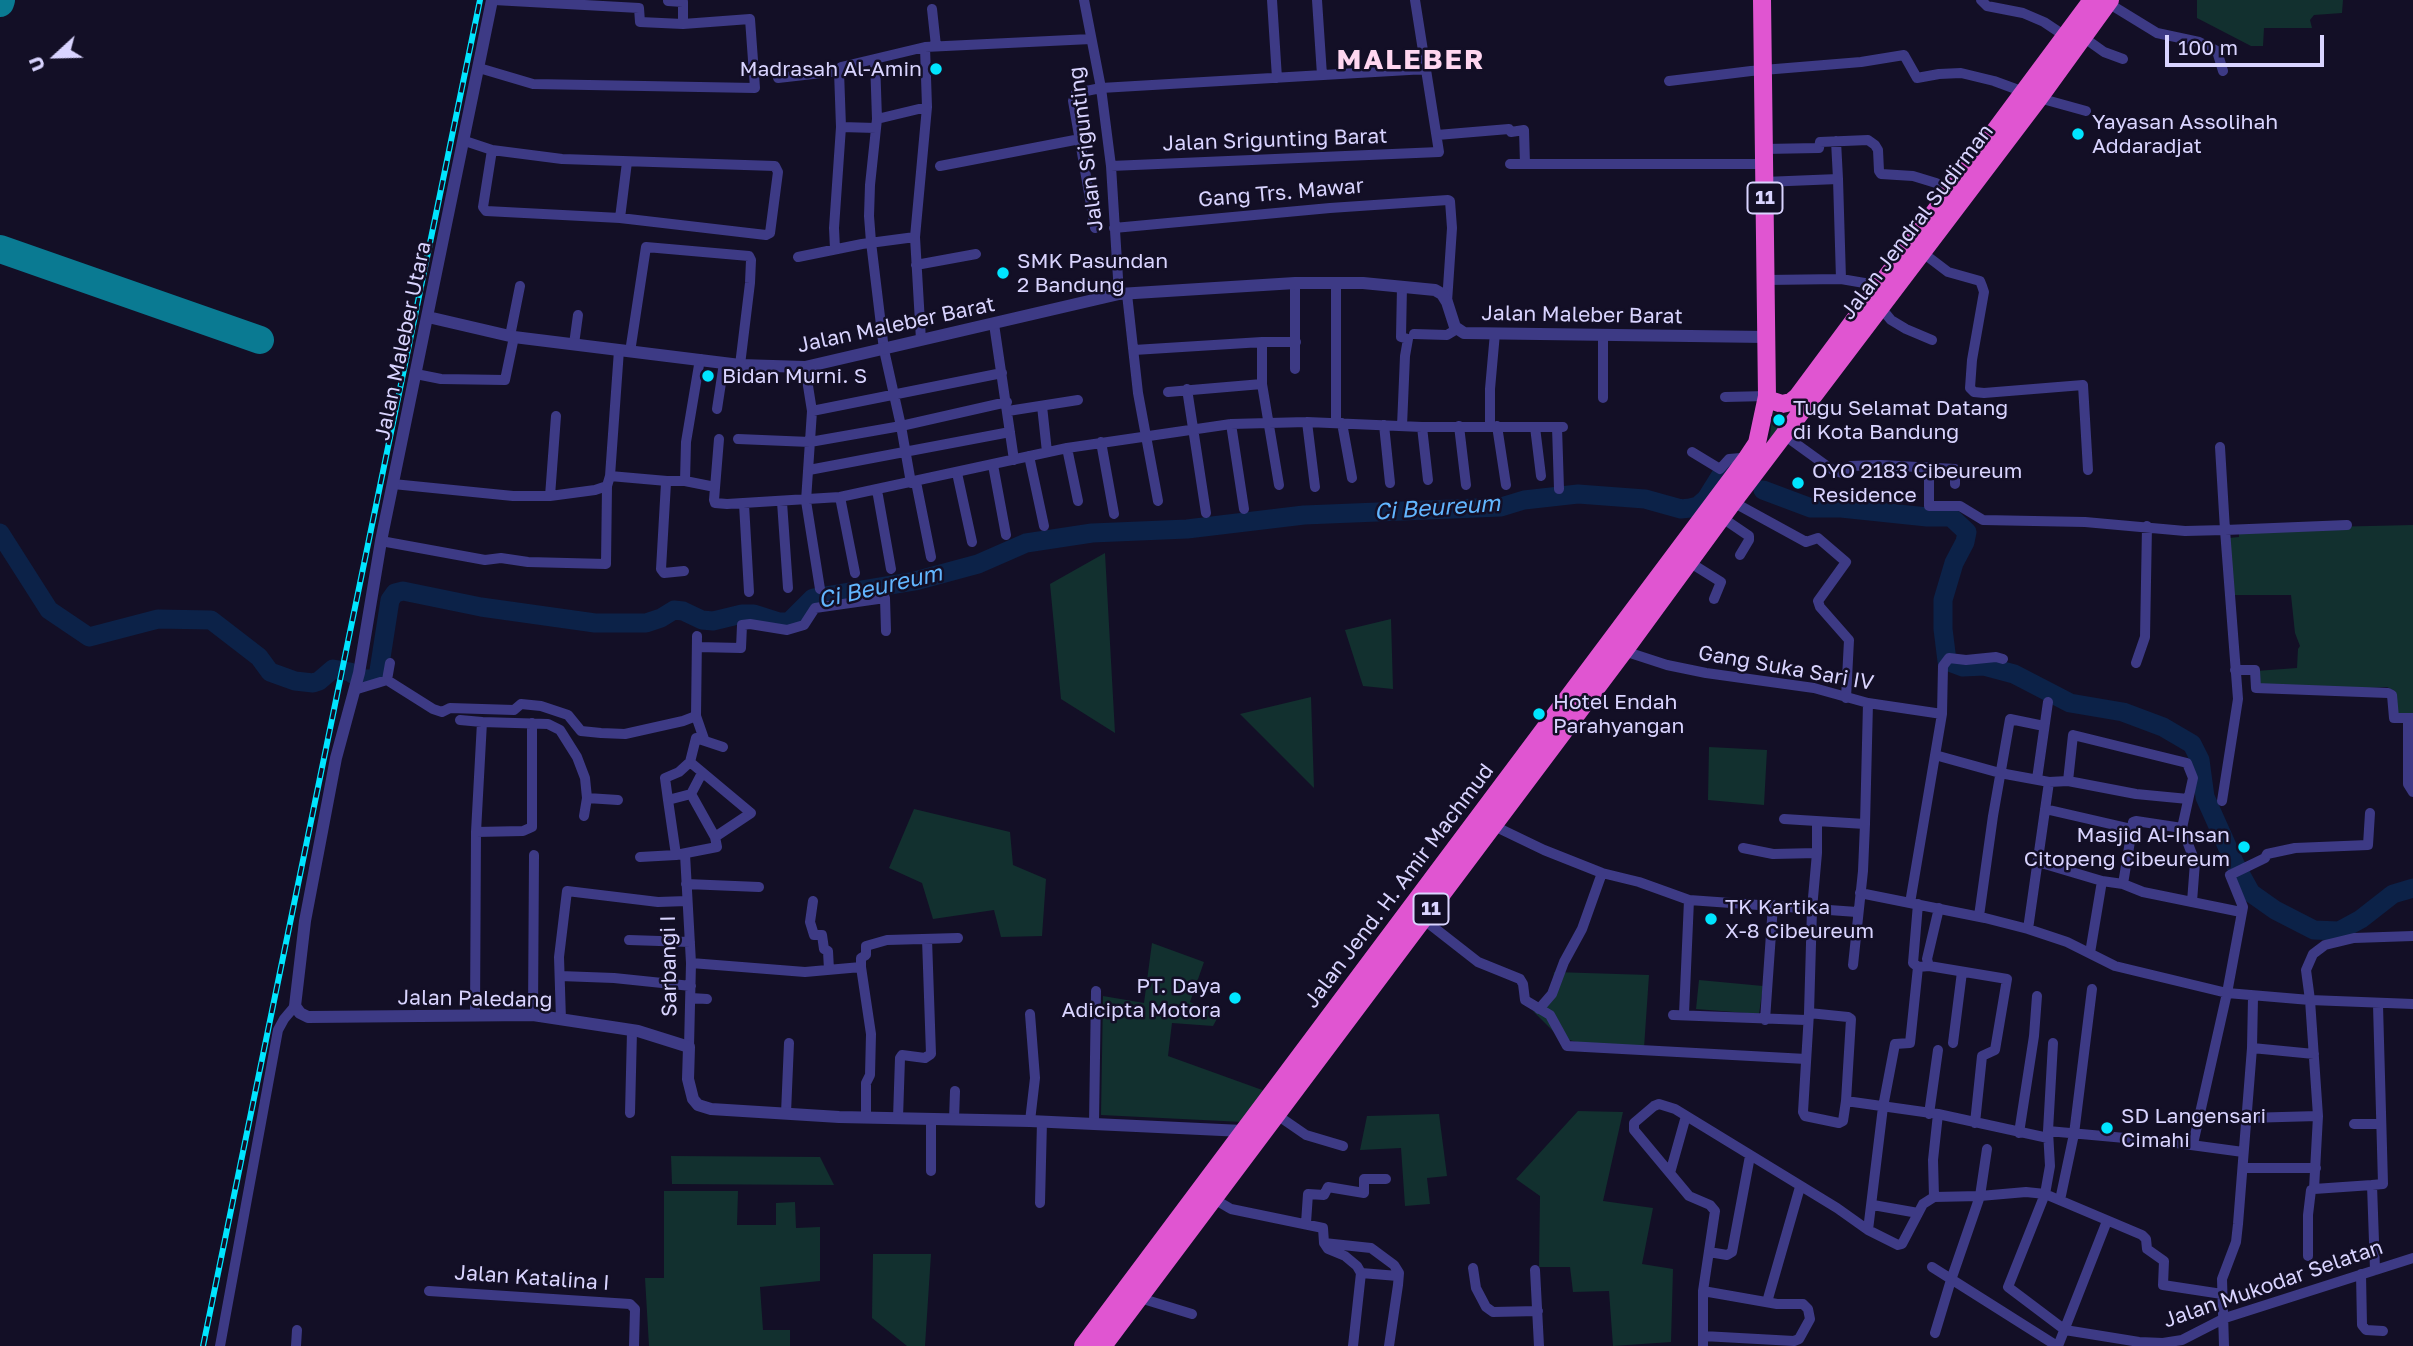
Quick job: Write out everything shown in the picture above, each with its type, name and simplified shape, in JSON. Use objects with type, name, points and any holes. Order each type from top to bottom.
[{"type":"highway","name":"11","points":[[1751,461],[1759,438],[1767,396],[1762,0]]},
{"type":"highway","name":"Jalan Jendral Sudirman","points":[[1767,396],[1770,400],[1783,404],[1797,397],[1882,286],[1939,218],[2031,95],[2065,36],[2103,1]]},
{"type":"highway","name":"Jalan Jendral Sudirman","points":[[1751,461],[1784,435],[1923,253],[1949,191],[2084,37],[2103,1]]},
{"type":"highway","name":"Jalan Jend. H. Amir Machmud","points":[[1083,1346],[1243,1131],[1486,822],[1625,651],[1732,502],[1751,461]]},
{"type":"highway","name":"Jalan Jend. H. Amir Machmud","points":[[1103,1346],[1423,919],[1486,822],[1751,461]]},
{"type":"street","points":[[479,68],[533,84],[755,88],[750,19],[684,24],[640,22],[639,4],[541,4],[493,0]]},
{"type":"street","name":"Jalan Maleber Utara","points":[[356,682],[381,541],[493,0]]},
{"type":"street","name":"Jalan Srigunting","points":[[1084,0],[1101,88],[1123,294],[1158,501]]},
{"type":"street","points":[[1272,0],[1277,78]]},
{"type":"street","points":[[1317,0],[1322,75]]},
{"type":"street","points":[[1415,0],[1437,135],[1524,130],[1525,164]]},
{"type":"street","points":[[1981,0],[1987,6],[2023,13],[2065,36]]},
{"type":"street","points":[[668,1],[683,2],[684,24]]},
{"type":"street","points":[[2103,1],[2157,33],[2195,40],[2217,51],[2223,71]]},
{"type":"street","points":[[921,340],[915,237],[927,107],[932,9]]},
{"type":"street","points":[[2084,37],[2104,52],[2123,59]]},
{"type":"street","points":[[835,249],[841,67],[931,47],[1091,39]]},
{"type":"street","points":[[1669,81],[1906,57],[1917,78],[1961,73],[2086,111]]},
{"type":"street","points":[[875,60],[877,124],[869,216],[871,243],[884,350],[931,557]]},
{"type":"street","points":[[1095,228],[1074,94],[1101,88],[1426,69]]},
{"type":"street","points":[[778,78],[839,71]]},
{"type":"street","points":[[841,127],[877,124],[927,107]]},
{"type":"street","name":"Jalan Srigunting Barat","points":[[1111,166],[1439,152],[1437,135]]},
{"type":"street","points":[[940,166],[1080,139]]},
{"type":"street","points":[[465,141],[492,150],[562,159],[775,166],[778,172],[769,235],[620,218],[484,210],[492,150]]},
{"type":"street","points":[[1836,141],[1841,279]]},
{"type":"street","points":[[1764,165],[1819,148],[1819,142],[1871,141],[1878,150],[1881,174],[1913,176],[1936,183],[1949,191]]},
{"type":"street","points":[[620,218],[627,162]]},
{"type":"street","points":[[1510,164],[1764,165],[1838,179]]},
{"type":"street","name":"Gang Trs. Mawar","points":[[1115,228],[1329,208],[1450,201],[1452,228],[1447,302]]},
{"type":"street","points":[[798,257],[915,237]]},
{"type":"street","points":[[381,541],[485,560],[501,558],[528,562],[606,565],[608,481],[624,351],[646,247],[749,256],[750,284],[740,365]]},
{"type":"street","points":[[1923,253],[1948,272],[1980,281],[1982,286],[1984,292],[1972,360],[1972,390],[1983,393],[2083,386],[2088,470]]},
{"type":"street","points":[[916,265],[976,254]]},
{"type":"street","points":[[1766,280],[1841,279],[1882,286]]},
{"type":"street","points":[[1295,283],[1295,369]]},
{"type":"street","name":"Jalan Maleber Barat","points":[[428,317],[512,337],[740,365],[805,367],[1123,294],[1295,283],[1402,286],[1435,290],[1442,294],[1457,329],[1464,333],[1766,337]]},
{"type":"street","points":[[1336,284],[1339,423],[1352,478]]},
{"type":"street","points":[[416,374],[441,379],[505,380],[520,286]]},
{"type":"street","points":[[1402,286],[1401,337],[1408,339],[1402,426]]},
{"type":"street","points":[[1881,308],[1891,320],[1932,340]]},
{"type":"street","points":[[575,344],[578,315]]},
{"type":"street","points":[[994,324],[1014,460]]},
{"type":"street","points":[[1415,334],[1447,335],[1457,329]]},
{"type":"street","points":[[1495,333],[1490,389],[1494,426],[1506,485]]},
{"type":"street","points":[[1603,335],[1603,398]]},
{"type":"street","points":[[1262,342],[1262,384],[1279,485]]},
{"type":"street","points":[[1134,350],[1296,342]]},
{"type":"street","points":[[685,481],[687,442],[700,359]]},
{"type":"street","points":[[718,409],[724,363]]},
{"type":"street","points":[[805,367],[812,411],[806,501],[820,589]]},
{"type":"street","points":[[812,411],[1002,373]]},
{"type":"street","points":[[1168,392],[1262,384]]},
{"type":"street","points":[[1187,389],[1206,513]]},
{"type":"street","points":[[1726,397],[1767,396]]},
{"type":"street","points":[[738,439],[810,442],[1007,407],[1042,406],[1077,400]]},
{"type":"street","points":[[1042,406],[1047,452]]},
{"type":"street","points":[[551,496],[556,415]]},
{"type":"street","points":[[1307,422],[1315,487]]},
{"type":"street","points":[[719,439],[715,503],[744,504],[840,497],[1101,442],[1146,438],[1231,424],[1307,422],[1422,427],[1560,427],[1559,489]]},
{"type":"street","points":[[1231,424],[1244,509]]},
{"type":"street","points":[[1384,425],[1390,483]]},
{"type":"street","points":[[1459,426],[1466,485]]},
{"type":"street","points":[[1422,427],[1428,481]]},
{"type":"street","points":[[1535,427],[1541,476]]},
{"type":"street","points":[[809,470],[1010,432]]},
{"type":"street","points":[[1784,435],[1838,472],[1842,473],[1851,466],[1955,469],[1955,484]]},
{"type":"street","points":[[1101,442],[1114,514]]},
{"type":"street","points":[[2220,447],[2238,699],[2222,801]]},
{"type":"street","points":[[1068,448],[1077,501]]},
{"type":"street","points":[[1692,452],[1720,469],[1729,459],[1751,461]]},
{"type":"street","points":[[1029,456],[1044,526]]},
{"type":"street","points":[[993,465],[1006,535]]},
{"type":"street","points":[[1929,468],[1929,505],[1960,506],[1983,520],[2064,521],[2185,531],[2347,525]]},
{"type":"street","points":[[957,473],[972,542]]},
{"type":"street","points":[[393,484],[513,496],[551,496],[595,490],[608,481],[685,481],[715,487]]},
{"type":"street","points":[[667,481],[661,569],[664,573],[684,571]]},
{"type":"street","points":[[877,490],[891,569]]},
{"type":"street","points":[[840,497],[855,573]]},
{"type":"street","points":[[782,502],[788,588]]},
{"type":"street","points":[[1732,502],[1806,542],[1818,538],[1846,562],[1818,601],[1820,607],[1849,640],[1846,698]]},
{"type":"street","points":[[744,504],[749,592]]},
{"type":"street","points":[[1721,517],[1749,536],[1740,555]]},
{"type":"street","points":[[2136,663],[2145,637],[2147,526]]},
{"type":"street","points":[[1689,562],[1721,582],[1714,599]]},
{"type":"street","points":[[704,739],[696,716],[697,642],[741,648],[742,625],[787,630],[804,625],[816,608],[885,598],[886,631]]},
{"type":"street","name":"Gang Suka Sari IV","points":[[1625,651],[1680,668],[1814,688],[1868,703],[1942,714]]},
{"type":"street","points":[[1975,1123],[1982,1056],[1996,1050],[2007,979],[1923,967],[1913,963],[1914,904],[1942,714],[1946,662],[1996,657],[2003,659]]},
{"type":"street","points":[[387,680],[390,663]]},
{"type":"street","points":[[2235,670],[2255,670],[2256,688],[2392,695],[2394,718],[2411,718],[2408,784],[2413,792]]},
{"type":"street","points":[[220,1346],[278,1030],[295,1006],[306,913],[341,731],[356,682],[387,680],[442,712],[450,708],[514,710],[522,704],[541,706],[568,715],[581,731],[625,734],[696,716]]},
{"type":"street","points":[[2028,929],[2045,810],[2044,726],[2049,702]]},
{"type":"street","points":[[1853,965],[1865,824],[1868,703]]},
{"type":"street","points":[[1979,916],[2010,719],[2044,726]]},
{"type":"street","points":[[460,720],[548,723],[560,730],[577,757],[585,778],[587,798],[584,816]]},
{"type":"street","points":[[475,1016],[476,832],[482,722]]},
{"type":"street","points":[[476,832],[523,831],[532,827],[532,723]]},
{"type":"street","points":[[2068,781],[2073,734],[2187,763],[2193,776],[2182,828],[2195,862],[2192,902]]},
{"type":"street","points":[[702,773],[691,794],[668,800],[665,778],[679,772],[690,762],[696,738],[723,747]]},
{"type":"street","points":[[1935,755],[2000,773],[2068,781],[2136,794],[2188,799]]},
{"type":"street","points":[[690,762],[751,813],[715,836]]},
{"type":"street","points":[[640,857],[681,855],[717,847],[715,836],[691,794]]},
{"type":"street","points":[[587,798],[618,800]]},
{"type":"street","name":"Sarbangi I","points":[[668,800],[686,884],[691,963],[689,1047]]},
{"type":"street","points":[[2045,810],[2132,830]]},
{"type":"street","points":[[2193,1144],[2244,907],[2230,875],[2265,858],[2267,854],[2295,848],[2368,845],[2370,813]]},
{"type":"street","points":[[1784,820],[1865,824]]},
{"type":"street","points":[[1486,822],[1544,850],[1602,873],[1639,882],[1689,900],[1857,912]]},
{"type":"street","points":[[1689,900],[1679,1015],[1765,1020],[1808,1016],[1851,1019],[1843,1121],[1803,1115],[1808,1016],[1812,909],[1817,853],[1817,822]]},
{"type":"street","points":[[2123,884],[2133,822],[2182,828]]},
{"type":"street","points":[[1743,848],[1773,854],[1817,853]]},
{"type":"street","points":[[533,1015],[534,855]]},
{"type":"street","points":[[2038,862],[2102,881],[2123,884],[2143,892],[2241,912]]},
{"type":"street","points":[[1539,1009],[1552,994],[1564,962],[1582,929],[1602,873]]},
{"type":"street","points":[[2091,953],[2102,881]]},
{"type":"street","points":[[686,884],[759,887]]},
{"type":"street","points":[[561,1020],[559,976],[567,891],[658,902],[687,901]]},
{"type":"street","points":[[1860,893],[1979,916],[2028,929],[2091,953],[2115,966],[2227,993],[2378,1005],[2413,1004]]},
{"type":"street","points":[[813,901],[810,922],[814,935],[822,935],[824,949],[828,951],[829,970]]},
{"type":"street","points":[[1765,1020],[1773,905]]},
{"type":"street","points":[[1868,1230],[1883,1107],[1895,1044],[1910,1043],[1923,967],[1939,908]]},
{"type":"street","points":[[1423,919],[1478,962],[1520,979],[1525,1000],[1550,1015],[1569,1047],[1806,1059]]},
{"type":"street","points":[[2315,1189],[2318,1116],[2306,970],[2313,954],[2325,945],[2354,937],[2413,936]]},
{"type":"street","points":[[866,1117],[871,1034],[861,958],[866,955],[866,946],[887,940],[958,938]]},
{"type":"street","points":[[898,1118],[900,1058],[902,1055],[925,1058],[931,1054],[927,939]]},
{"type":"street","points":[[629,940],[690,942]]},
{"type":"street","points":[[691,963],[805,972],[861,967]]},
{"type":"street","points":[[1954,1044],[1962,972]]},
{"type":"street","points":[[559,976],[614,978],[691,992],[707,999]]},
{"type":"street","points":[[2060,1200],[2074,1134],[2092,989]]},
{"type":"street","points":[[1094,1124],[1096,991]]},
{"type":"street","points":[[2019,1133],[2034,1036],[2037,996]]},
{"type":"street","points":[[2224,1346],[2222,1275],[2236,1242],[2252,1048],[2253,997]]},
{"type":"street","points":[[2375,1270],[2381,1124],[2378,1005]]},
{"type":"street","name":"Jalan Paledang","points":[[295,1006],[300,1013],[308,1017],[533,1015],[632,1031],[689,1047]]},
{"type":"street","points":[[1030,1014],[1041,1203]]},
{"type":"street","points":[[630,1113],[632,1031]]},
{"type":"street","points":[[2003,1312],[2008,1287],[2045,1194],[2050,1166],[2048,1135],[2053,1042]]},
{"type":"street","points":[[786,1113],[789,1044]]},
{"type":"street","points":[[689,1047],[688,1079],[693,1099],[698,1105],[711,1109],[1243,1131]]},
{"type":"street","points":[[2252,1048],[2314,1054]]},
{"type":"street","points":[[1934,1197],[1933,1114],[1938,1050]]},
{"type":"street","points":[[954,1120],[955,1091]]},
{"type":"street","points":[[1846,1101],[1933,1114],[2019,1133],[2074,1134],[2193,1144],[2243,1152]]},
{"type":"street","points":[[1703,1292],[1790,1306],[1805,1304],[1810,1319],[1799,1339],[1703,1341],[1703,1292],[1715,1215],[1713,1207],[1689,1196],[1634,1130],[1634,1124],[1654,1105],[1659,1104],[1686,1116],[1837,1208],[1868,1230],[1901,1245],[1923,1204],[1934,1197],[2026,1192],[2045,1194],[2142,1235],[2146,1239],[2147,1250],[2164,1261],[2163,1285],[2222,1294]]},
{"type":"street","points":[[1277,1115],[1306,1135],[1343,1146]]},
{"type":"street","points":[[1670,1173],[1686,1116]]},
{"type":"street","points":[[2246,1118],[2318,1116]]},
{"type":"street","points":[[931,1119],[932,1171]]},
{"type":"street","points":[[2354,1124],[2381,1124]]},
{"type":"street","points":[[1935,1333],[1980,1196],[1987,1149]]},
{"type":"street","points":[[1709,1252],[1727,1255],[1732,1252],[1750,1156]]},
{"type":"street","points":[[2243,1168],[2316,1168]]},
{"type":"street","points":[[1306,1223],[1308,1194],[1324,1195],[1328,1186],[1364,1193],[1364,1179],[1386,1180]]},
{"type":"street","points":[[2308,1256],[2311,1190],[2378,1184]]},
{"type":"street","points":[[1767,1302],[1800,1187]]},
{"type":"street","points":[[1214,1199],[1231,1209],[1323,1228],[1324,1243],[1328,1249],[1345,1256],[1361,1273],[1353,1346]]},
{"type":"street","points":[[1873,1205],[1918,1213]]},
{"type":"street","points":[[1932,1267],[2057,1346],[2107,1221]]},
{"type":"street","points":[[1324,1243],[1371,1248],[1394,1265],[1398,1280],[1389,1346]]},
{"type":"street","name":"Jalan Mukodar Selatan","points":[[2008,1287],[2065,1330],[2139,1342],[2163,1343],[2182,1340],[2225,1318],[2413,1258]]},
{"type":"street","points":[[1473,1268],[1476,1288],[1486,1307],[1493,1312],[1538,1311]]},
{"type":"street","points":[[1535,1270],[1539,1346]]},
{"type":"street","points":[[1361,1273],[1398,1280]]},
{"type":"street","points":[[2361,1274],[2362,1325],[2366,1329],[2384,1331]]},
{"type":"street","name":"Jalan Katalina I","points":[[429,1291],[630,1304],[635,1309],[634,1346]]},
{"type":"street","points":[[1140,1298],[1192,1314]]},
{"type":"street","points":[[296,1346],[297,1330]]},
{"type":"green space","points":[[2197,0],[2343,0],[2342,13],[2314,15],[2310,20],[2312,28],[2264,28],[2263,46],[2251,46],[2197,18]]},
{"type":"green space","points":[[1773,412],[1783,415],[1796,414],[1769,443]]},
{"type":"green space","points":[[2413,525],[2413,714],[2397,714],[2395,691],[2387,687],[2334,690],[2260,684],[2256,671],[2297,668],[2300,646],[2295,633],[2291,595],[2233,595],[2229,538],[2239,537],[2239,529]]},
{"type":"green space","points":[[1105,553],[1115,733],[1061,699],[1050,584]]},
{"type":"green space","points":[[1391,619],[1393,689],[1363,686],[1345,630]]},
{"type":"green space","points":[[1311,697],[1314,788],[1240,714]]},
{"type":"green space","points":[[1709,747],[1767,750],[1764,805],[1708,800]]},
{"type":"green space","points":[[914,809],[1010,832],[1013,865],[1046,879],[1042,936],[1001,937],[994,910],[933,919],[922,883],[889,868]]},
{"type":"green space","points":[[1152,943],[1204,962],[1190,1002],[1219,1015],[1213,1026],[1172,1023],[1168,1056],[1265,1091],[1243,1122],[1101,1115],[1103,996],[1144,1003]]},
{"type":"green space","points":[[1554,972],[1649,975],[1644,1048],[1580,1043],[1559,1037],[1533,1011],[1552,994]]},
{"type":"green space","points":[[1699,980],[1763,986],[1759,1014],[1696,1009]]},
{"type":"green space","points":[[1578,1111],[1623,1112],[1603,1201],[1653,1208],[1642,1264],[1673,1269],[1671,1342],[1613,1346],[1609,1291],[1573,1292],[1570,1267],[1539,1267],[1540,1196],[1516,1179]]},
{"type":"green space","points":[[1439,1114],[1447,1176],[1427,1178],[1430,1204],[1405,1206],[1401,1148],[1360,1150],[1367,1116]]},
{"type":"green space","points":[[671,1156],[820,1157],[834,1185],[672,1184]]},
{"type":"green space","points":[[664,1191],[738,1191],[737,1225],[776,1225],[776,1203],[795,1202],[796,1228],[820,1227],[820,1281],[760,1287],[763,1330],[790,1330],[790,1346],[649,1346],[645,1278],[664,1278]]},
{"type":"green space","points":[[873,1254],[931,1254],[925,1346],[907,1346],[872,1318]]},
{"type":"waterway","name":"Ci Beureum","points":[[0,533],[49,610],[89,637],[158,619],[211,620],[259,657],[270,672],[295,681],[313,683],[333,669],[350,672],[360,679],[378,677],[390,600],[395,593],[403,591],[481,607],[595,623],[646,623],[674,610],[702,620],[713,621],[754,614],[779,622],[789,622],[813,598],[915,581],[978,564],[1026,543],[1092,533],[1187,529],[1304,515],[1501,507],[1524,500],[1578,494],[1645,499],[1681,509],[1698,506],[1706,499],[1721,475],[1730,472]]},
{"type":"waterway","name":"Ci Beureum","points":[[1763,490],[1811,508],[1951,517],[1967,532],[1943,600],[1947,661],[1963,667],[1984,666],[2014,674],[2070,703],[2123,712],[2163,727],[2192,744],[2200,760],[2205,797],[2235,864],[2251,893],[2275,910],[2314,930],[2339,931],[2361,919],[2393,894],[2413,888]]},
{"type":"taxiway","points":[[0,249],[260,340]]},
{"type":"railway","points":[[203,1346],[480,0]]},
{"type":"place","name":"Madrasah Al-Amin","points":[[936,69]]},
{"type":"place","name":"Yayasan Assolihah Addaradjat","points":[[2078,134]]},
{"type":"place","name":"SMK Pasundan 2 Bandung","points":[[1003,273]]},
{"type":"place","name":"Bidan Murni. S","points":[[708,376]]},
{"type":"place","name":"Tugu Selamat Datang di Kota Bandung","points":[[1779,420]]},
{"type":"place","name":"OYO 2183 Cibeureum Residence","points":[[1798,483]]},
{"type":"place","name":"Hotel Endah Parahyangan","points":[[1539,714]]},
{"type":"place","name":"Masjid Al-Ihsan Citopeng Cibeureum","points":[[2244,847]]},
{"type":"place","name":"TK Kartika X-8 Cibeureum","points":[[1711,919]]},
{"type":"place","name":"PT. Daya Adicipta Motora","points":[[1235,998]]},
{"type":"place","name":"SD Langensari Cimahi","points":[[2107,1128]]},
{"type":"district","name":"MALEBER","points":[[1411,60]]}]
